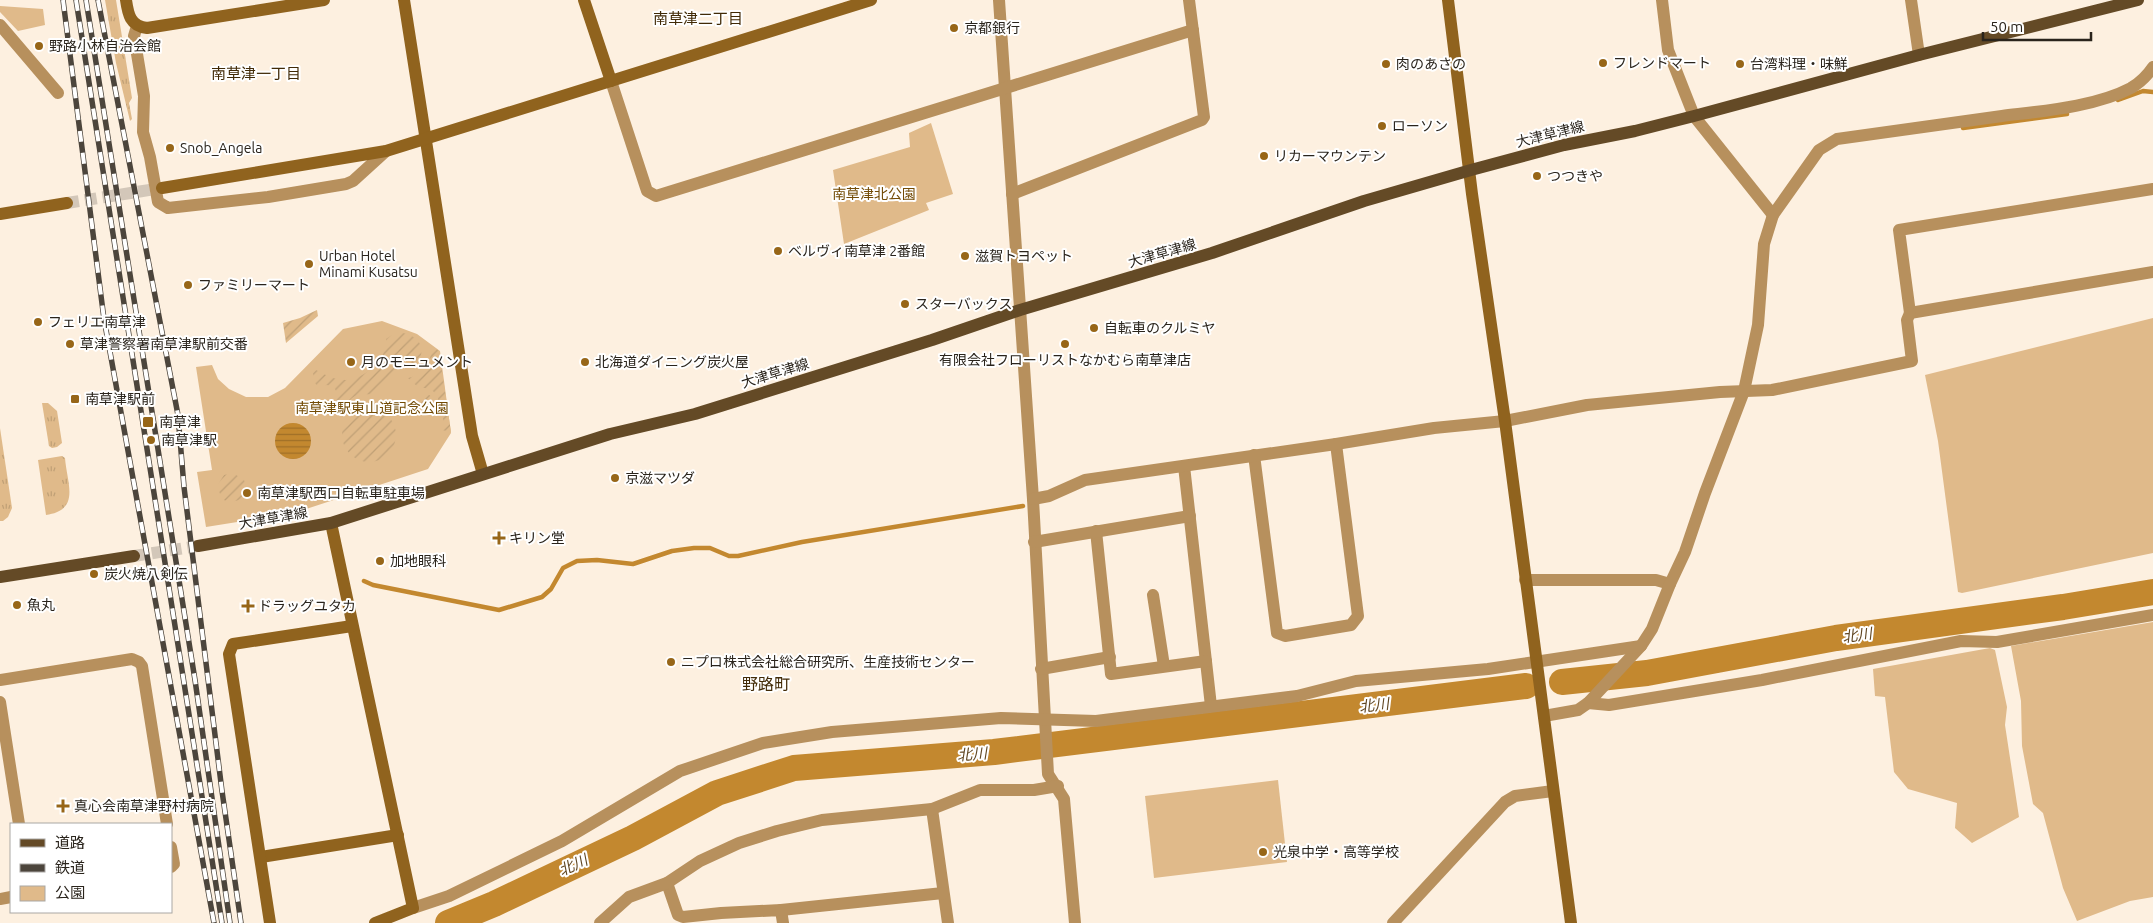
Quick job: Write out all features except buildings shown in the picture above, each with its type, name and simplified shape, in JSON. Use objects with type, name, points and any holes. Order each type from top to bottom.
[{"type":"main road","name":"大津草津線","points":[[198,546],[331,523],[610,434],[704,411],[932,340],[1020,310],[1212,254],[1364,201],[1471,170],[1564,144],[1635,131],[1694,116],[1919,55],[2138,0]]},
{"type":"main road","points":[[0,577],[134,556]]},
{"type":"street","points":[[126,0],[130,19],[137,26],[147,28],[324,0]]},
{"type":"street","points":[[404,0],[472,436],[483,474]]},
{"type":"street","points":[[584,0],[647,191],[656,196],[1005,90],[1193,30]]},
{"type":"street","points":[[162,188],[386,151],[871,0]]},
{"type":"street","points":[[999,0],[1033,499],[1048,774],[1058,786],[1064,799],[1075,923]]},
{"type":"street","points":[[1012,194],[1202,120],[1204,117],[1189,0]]},
{"type":"street","points":[[1448,0],[1471,170],[1472,194],[1505,421],[1571,923]]},
{"type":"street","points":[[1662,0],[1668,50],[1694,116],[1704,131],[1773,215]]},
{"type":"street","points":[[1911,0],[1919,55]]},
{"type":"street","points":[[0,25],[58,93]]},
{"type":"street","points":[[137,26],[134,36],[144,96],[143,132],[150,157],[158,202],[168,208],[268,197],[346,184],[353,181],[386,151]]},
{"type":"street","points":[[1544,716],[1578,710],[1590,700],[1637,650],[1652,629],[1685,552],[1705,493],[1744,391],[1758,325],[1764,244],[1773,215],[1820,150],[1837,139],[2046,110],[2089,101],[2131,88],[2144,80],[2153,67]]},
{"type":"street","points":[[1033,499],[1049,496],[1085,480],[1434,428],[1505,421],[1587,405],[1720,392],[1772,390],[1912,361],[1907,320],[1910,313],[1899,230],[2153,190]]},
{"type":"street","points":[[0,214],[67,203]]},
{"type":"street","points":[[1910,313],[2153,272]]},
{"type":"street","points":[[1254,454],[1277,633],[1285,636],[1351,625],[1358,616],[1336,444]]},
{"type":"street","points":[[1184,466],[1212,706]]},
{"type":"street","points":[[1034,542],[1190,516]]},
{"type":"street","points":[[331,523],[413,908]]},
{"type":"street","points":[[1096,531],[1111,674],[1206,661]]},
{"type":"street","points":[[1525,580],[1656,580],[1670,584]]},
{"type":"street","points":[[1153,595],[1164,666]]},
{"type":"street","points":[[1590,700],[1609,705],[1762,680],[1961,641],[1997,642],[2153,614]]},
{"type":"street","points":[[270,923],[229,654],[233,644],[352,626]]},
{"type":"street","points":[[375,923],[449,896],[562,841],[680,771],[762,743],[832,732],[1001,718],[1044,721],[1096,721],[1297,696],[1356,681],[1536,665],[1637,650]]},
{"type":"street","points":[[1041,669],[1110,657]]},
{"type":"street","points":[[0,680],[132,659],[139,662],[142,666],[168,823]]},
{"type":"street","points":[[0,702],[19,823]]},
{"type":"street","points":[[600,923],[629,897],[667,883],[708,857],[739,843],[777,830],[822,820],[932,809],[980,790],[1034,790],[1058,786]]},
{"type":"street","points":[[1393,923],[1504,802],[1515,796],[1553,790]]},
{"type":"street","points":[[932,809],[948,923]]},
{"type":"street","points":[[261,858],[398,835]]},
{"type":"street","points":[[172,853],[174,864],[172,866]]},
{"type":"street","points":[[667,883],[678,915],[683,917],[721,913],[782,917],[944,893]]},
{"type":"green space","points":[[105,0],[116,0],[132,98],[129,103],[132,119],[130,121],[116,63]]},
{"type":"green space","points":[[0,6],[43,9],[45,25],[18,31],[0,12]]},
{"type":"green space","name":"南草津北公園","points":[[931,123],[953,194],[926,203],[929,210],[844,244],[833,170],[910,147],[909,133]]},
{"type":"green space","points":[[317,310],[318,316],[286,343],[283,323]]},
{"type":"green space","points":[[2153,318],[2153,553],[1962,593],[1958,592],[1938,441],[1925,375]]},
{"type":"green space","name":"南草津駅東山道記念公園","points":[[382,321],[417,334],[440,351],[451,433],[428,469],[294,513],[206,527],[197,472],[212,470],[196,367],[212,365],[218,379],[229,389],[246,397],[268,397],[285,388],[343,329]]},
{"type":"green space","points":[[403,333],[417,339],[421,347],[420,358],[412,365],[392,375],[376,393],[355,396],[340,408],[336,402],[337,393],[334,387],[327,385],[318,387],[315,383],[313,373],[316,370],[330,377],[342,380],[361,376],[374,367],[379,360],[386,346],[386,339],[392,335]]},
{"type":"green space","points":[[432,346],[439,351],[451,432],[442,430],[444,426],[436,394],[429,389],[419,388],[408,378],[419,374],[426,367]]},
{"type":"green space","points":[[421,394],[429,394],[435,400],[435,408],[429,414],[421,414],[415,408],[415,400]]},
{"type":"green space","points":[[42,403],[48,403],[57,411],[62,443],[57,447],[52,448],[49,446]]},
{"type":"green space","points":[[364,408],[374,408],[384,412],[392,420],[396,435],[392,450],[384,458],[374,462],[364,462],[354,458],[346,450],[342,440],[342,430],[346,420],[354,412]]},
{"type":"green space","points":[[0,428],[12,508],[8,517],[3,521],[0,521]]},
{"type":"green space","points":[[62,456],[65,458],[69,486],[68,502],[64,508],[46,515],[38,460]]},
{"type":"green space","points":[[233,473],[244,480],[246,490],[241,498],[233,502],[222,499],[217,486],[224,475]]},
{"type":"green space","points":[[2153,622],[2153,897],[2130,901],[2077,921],[2063,888],[2043,813],[2033,804],[2022,746],[2021,701],[2011,646]]},
{"type":"green space","points":[[1990,648],[1995,650],[2007,707],[2005,725],[2019,817],[1972,843],[1955,828],[1957,803],[1908,789],[1894,772],[1885,697],[1875,696],[1873,669]]},
{"type":"green space","points":[[1278,780],[1287,862],[1154,878],[1145,796]]},
{"type":"shaded area","points":[[293,423],[300,424],[306,428],[310,434],[310,448],[306,454],[300,458],[293,459],[286,458],[280,454],[276,448],[275,441],[276,434],[280,428],[286,424]]},
{"type":"waterway","points":[[2118,100],[2143,91],[2153,92]]},
{"type":"waterway","points":[[1963,128],[2067,114]]},
{"type":"waterway","points":[[364,581],[373,585],[499,610],[542,597],[551,589],[563,568],[577,561],[597,560],[633,564],[672,551],[694,548],[710,548],[729,556],[738,556],[802,542],[1023,506]]},
{"type":"waterway","name":"北川","points":[[1562,682],[1647,673],[1836,638],[2063,607],[2153,592]]},
{"type":"waterway","name":"北川","points":[[448,923],[494,904],[633,838],[717,793],[794,768],[994,752],[1526,686]]},
{"type":"tunnel","points":[[67,203],[162,188]]},
{"type":"tunnel","points":[[134,556],[198,546]]},
{"type":"railway","points":[[63,0],[104,319],[214,923]]},
{"type":"railway","points":[[76,0],[222,923]]},
{"type":"railway","points":[[86,0],[195,680],[230,923]]},
{"type":"railway","points":[[98,0],[178,415],[184,487],[222,791],[241,923]]},
{"type":"place","name":"京都銀行","points":[[954,28]]},
{"type":"place","name":"野路小林自治会館","points":[[39,46]]},
{"type":"place","name":"フレンドマート","points":[[1603,63]]},
{"type":"place","name":"肉のあさの","points":[[1386,64]]},
{"type":"place","name":"台湾料理・味鮮","points":[[1740,64]]},
{"type":"place","name":"ローソン","points":[[1382,126]]},
{"type":"place","name":"Snob_Angela","points":[[170,148]]},
{"type":"place","name":"リカーマウンテン","points":[[1264,156]]},
{"type":"place","name":"つつきや","points":[[1537,176]]},
{"type":"place","name":"ベルヴィ南草津 2番館","points":[[778,251]]},
{"type":"place","name":"滋賀トヨペット","points":[[965,256]]},
{"type":"place","name":"Urban Hotel Minami Kusatsu","points":[[309,264]]},
{"type":"place","name":"ファミリーマート","points":[[188,285]]},
{"type":"place","name":"スターバックス","points":[[905,304]]},
{"type":"place","name":"フェリエ南草津","points":[[38,322]]},
{"type":"place","name":"自転車のクルミヤ","points":[[1094,328]]},
{"type":"place","name":"草津警察署南草津駅前交番","points":[[70,344]]},
{"type":"place","name":"有限会社フローリストなかむら南草津店","points":[[1065,344]]},
{"type":"place","name":"月のモニュメント","points":[[351,362]]},
{"type":"place","name":"北海道ダイニング炭火屋","points":[[585,362]]},
{"type":"place","name":"南草津駅前","points":[[75,399]]},
{"type":"place","name":"南草津","points":[[148,422]]},
{"type":"place","name":"南草津駅","points":[[151,440]]},
{"type":"place","name":"京滋マツダ","points":[[615,478]]},
{"type":"place","name":"南草津駅西口自転車駐車場","points":[[247,493]]},
{"type":"place","name":"キリン堂","points":[[499,538]]},
{"type":"place","name":"加地眼科","points":[[380,561]]},
{"type":"place","name":"炭火焼八剣伝","points":[[94,574]]},
{"type":"place","name":"魚丸","points":[[17,605]]},
{"type":"place","name":"ドラッグユタカ","points":[[248,606]]},
{"type":"place","name":"ニプロ株式会社総合研究所、生産技術センター","points":[[671,662]]},
{"type":"place","name":"真心会南草津野村病院","points":[[63,806]]},
{"type":"place","name":"光泉中学・高等学校","points":[[1263,852]]},
{"type":"district","name":"南草津二丁目","points":[[698,18]]},
{"type":"district","name":"南草津一丁目","points":[[256,73]]},
{"type":"district","name":"野路町","points":[[766,684]]}]
